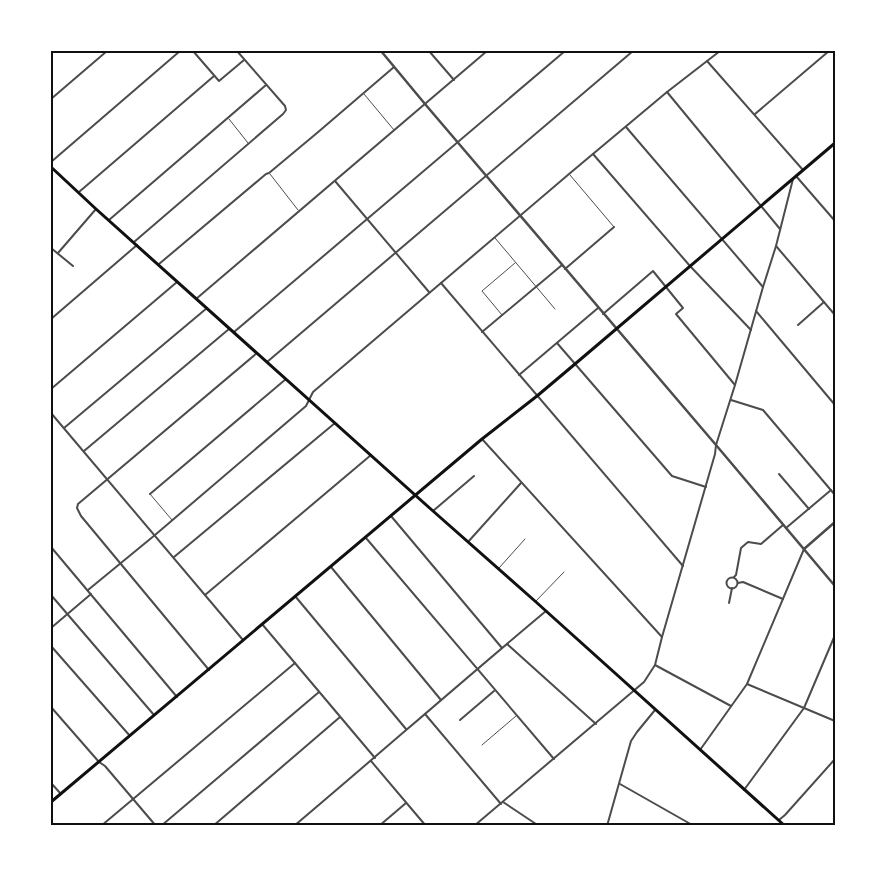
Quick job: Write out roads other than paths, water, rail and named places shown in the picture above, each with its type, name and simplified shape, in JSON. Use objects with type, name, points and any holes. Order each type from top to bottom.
[{"type":"main road","points":[[51,802],[482,439],[537,396],[835,143]]},
{"type":"main road","points":[[51,167],[433,512],[785,826]]},
{"type":"street","points":[[51,99],[107,51]]},
{"type":"street","points":[[51,162],[180,51]]},
{"type":"street","points":[[193,51],[219,81],[244,60]]},
{"type":"street","points":[[51,319],[286,110],[285,106],[237,51]]},
{"type":"street","points":[[382,51],[835,586]]},
{"type":"street","points":[[430,51],[454,80]]},
{"type":"street","points":[[196,299],[487,51]]},
{"type":"street","points":[[234,332],[565,51]]},
{"type":"street","points":[[267,362],[633,51]]},
{"type":"street","points":[[88,590],[306,406],[313,392],[440,282],[667,92],[720,51]]},
{"type":"street","points":[[755,114],[829,51]]},
{"type":"street","points":[[480,52],[483,55]]},
{"type":"street","points":[[708,61],[803,170]]},
{"type":"street","points":[[158,264],[395,67]]},
{"type":"street","points":[[79,192],[214,76]]},
{"type":"street","points":[[109,220],[266,85]]},
{"type":"street","points":[[667,92],[780,229]]},
{"type":"street","points":[[626,127],[763,287]]},
{"type":"street","points":[[593,154],[690,266],[751,330]]},
{"type":"street","points":[[794,177],[835,221]]},
{"type":"street","points":[[474,826],[647,679],[655,665],[716,454],[716,445],[776,246],[794,177]]},
{"type":"street","points":[[335,181],[429,292]]},
{"type":"street","points":[[58,253],[96,209]]},
{"type":"street","points":[[565,269],[614,228]]},
{"type":"street","points":[[776,246],[835,315]]},
{"type":"street","points":[[51,248],[73,266]]},
{"type":"street","points":[[482,332],[562,265]]},
{"type":"street","points":[[603,314],[653,271],[683,308],[676,314],[735,384]]},
{"type":"street","points":[[51,389],[178,282]]},
{"type":"street","points":[[440,282],[683,566]]},
{"type":"street","points":[[798,325],[824,302]]},
{"type":"street","points":[[64,428],[207,308]]},
{"type":"street","points":[[519,375],[598,308]]},
{"type":"street","points":[[756,311],[835,405]]},
{"type":"street","points":[[84,451],[229,328]]},
{"type":"street","points":[[558,343],[672,476],[706,487]]},
{"type":"street","points":[[209,670],[81,516],[77,508],[78,504],[257,353]]},
{"type":"street","points":[[150,494],[286,379]]},
{"type":"street","points":[[731,400],[763,410],[835,495]]},
{"type":"street","points":[[51,413],[243,640]]},
{"type":"street","points":[[174,558],[335,423]]},
{"type":"street","points":[[482,439],[662,638]]},
{"type":"street","points":[[205,595],[371,455]]},
{"type":"street","points":[[779,474],[809,509]]},
{"type":"street","points":[[433,512],[474,476]]},
{"type":"street","points":[[468,542],[522,482]]},
{"type":"street","points":[[734,577],[741,548],[744,545],[748,542],[761,544],[809,509],[831,490]]},
{"type":"street","points":[[391,516],[502,648]]},
{"type":"street","points":[[700,750],[747,684],[804,549],[835,522]]},
{"type":"street","points":[[366,537],[554,759]]},
{"type":"street","points":[[51,547],[177,697]]},
{"type":"street","points":[[331,566],[441,700]]},
{"type":"street","points":[[734,577],[738,582],[743,582],[783,599]]},
{"type":"street","points":[[732,588],[728,587],[726,580],[734,577]]},
{"type":"street","points":[[732,588],[736,587],[738,582]]},
{"type":"street","points":[[729,603],[732,588]]},
{"type":"street","points":[[51,628],[91,594]]},
{"type":"street","points":[[51,595],[154,716]]},
{"type":"street","points":[[295,596],[407,730]]},
{"type":"street","points":[[294,826],[546,611]]},
{"type":"street","points":[[262,624],[375,758]]},
{"type":"street","points":[[744,790],[804,708],[835,635]]},
{"type":"street","points":[[507,644],[596,724]]},
{"type":"street","points":[[51,646],[130,736]]},
{"type":"street","points":[[101,826],[295,662]]},
{"type":"street","points":[[655,665],[731,706]]},
{"type":"street","points":[[747,684],[835,721]]},
{"type":"street","points":[[460,720],[495,690]]},
{"type":"street","points":[[162,826],[319,692]]},
{"type":"street","points":[[51,707],[156,826]]},
{"type":"street","points":[[607,826],[631,741],[655,710]]},
{"type":"street","points":[[425,713],[502,803],[539,826]]},
{"type":"street","points":[[212,826],[341,717]]},
{"type":"street","points":[[779,820],[835,760]]},
{"type":"street","points":[[371,761],[426,826]]},
{"type":"street","points":[[51,783],[61,794]]},
{"type":"street","points":[[620,784],[694,826]]},
{"type":"street","points":[[379,826],[406,802]]},
{"type":"lane","points":[[364,94],[394,131]]},
{"type":"lane","points":[[228,118],[249,144]]},
{"type":"lane","points":[[269,173],[299,211]]},
{"type":"lane","points":[[569,174],[614,228]]},
{"type":"lane","points":[[494,238],[555,309]]},
{"type":"lane","points":[[502,315],[482,291],[516,263]]},
{"type":"lane","points":[[150,494],[172,520]]},
{"type":"lane","points":[[498,569],[525,538]]},
{"type":"lane","points":[[536,602],[564,572]]},
{"type":"lane","points":[[482,745],[516,716]]}]
